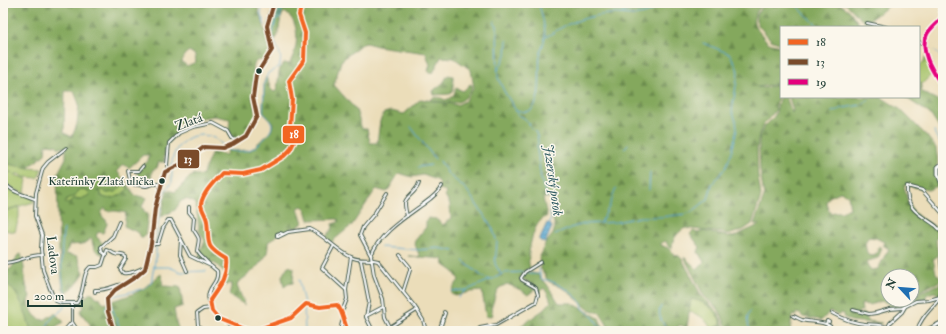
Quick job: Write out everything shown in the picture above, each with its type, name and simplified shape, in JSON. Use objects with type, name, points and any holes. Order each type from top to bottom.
[{"type":"street","points":[[114,331],[108,312],[107,299],[124,284],[143,272],[153,244],[155,208],[165,172],[183,163],[204,146],[223,148],[238,142],[246,136],[256,119],[257,112],[253,97],[256,75],[272,50],[267,26],[274,3]]},
{"type":"street","points":[[210,306],[211,297],[222,282],[227,264],[226,259],[213,251],[210,247],[207,233],[207,220],[201,205],[203,198],[209,188],[222,173],[227,172],[243,174],[261,170],[273,161],[284,156],[290,150],[294,142],[294,135],[290,127],[292,106],[289,81],[304,60],[305,33],[299,15],[302,3]]},
{"type":"street","points":[[940,3],[942,16],[927,34],[925,44],[928,62],[943,87]]},
{"type":"street","points":[[867,23],[881,26]]},
{"type":"street","points":[[920,42],[925,44]]},
{"type":"street","name":"Zlatá","points":[[171,168],[167,165],[169,143],[179,133],[193,127],[213,123],[228,131],[232,138],[238,142]]},
{"type":"street","name":"Ladova","points":[[66,148],[48,162],[44,168],[37,186],[35,199],[36,220],[42,235],[40,249],[43,270],[56,301],[72,304]]},
{"type":"street","points":[[943,163],[939,165],[937,171],[943,188]]},
{"type":"street","points":[[143,166],[139,170],[128,171],[131,184],[146,186],[161,184]]},
{"type":"street","points":[[3,178],[5,183],[11,189],[35,199]]},
{"type":"street","points":[[407,216],[404,202],[418,188],[419,183]]},
{"type":"street","points":[[371,256],[377,242],[407,216],[434,196],[442,186]]},
{"type":"street","points":[[943,214],[922,190],[907,186],[908,198],[915,211],[919,216],[938,228],[943,235]]},
{"type":"street","points":[[387,193],[374,214],[360,232],[360,235],[371,256],[374,275],[382,297],[385,317],[392,331]]},
{"type":"street","points":[[189,207],[189,212],[194,218],[193,229],[200,239],[197,251],[216,269],[218,273],[208,293],[210,306],[215,316],[236,331]]},
{"type":"street","points":[[153,244],[158,244],[163,228],[168,220],[171,220],[192,257],[212,266]]},
{"type":"street","points":[[106,255],[102,252],[101,247],[113,236],[119,222]]},
{"type":"street","points":[[284,234],[293,230],[310,228],[333,246],[351,257],[361,261],[372,260],[379,262],[417,310],[423,320],[426,331]]},
{"type":"street","points":[[182,239],[180,255],[187,271]]},
{"type":"street","points":[[333,246],[322,268],[346,290]]},
{"type":"street","points":[[943,246],[943,280]]},
{"type":"street","points":[[78,331],[72,322],[72,304],[77,304],[81,298],[87,270],[90,267],[102,265],[108,250],[116,255],[124,255],[126,259],[120,269],[123,273],[126,274],[142,269],[146,265]]},
{"type":"street","points":[[3,263],[10,263],[32,255],[42,255]]},
{"type":"street","points":[[400,255],[410,267],[403,292]]},
{"type":"street","points":[[342,312],[347,299],[346,290],[351,257]]},
{"type":"street","points":[[361,261],[369,302],[366,316],[373,331]]},
{"type":"street","points":[[477,331],[480,328],[496,325],[536,302],[538,295],[537,290],[534,286],[521,278],[525,272],[539,263]]},
{"type":"street","points":[[95,292],[95,290],[103,290],[116,285],[124,284]]},
{"type":"street","points":[[917,331],[921,320],[930,311],[940,297],[943,287]]},
{"type":"street","points":[[920,301],[940,297],[943,299]]},
{"type":"street","points":[[225,322],[253,331],[291,318],[306,304],[320,307],[338,305],[342,312],[345,326],[348,331]]},
{"type":"street","points":[[203,331],[198,326],[196,313],[210,306]]},
{"type":"street","points":[[366,316],[384,307]]},
{"type":"street","points":[[854,310],[873,314],[900,308]]},
{"type":"street","points":[[886,331],[887,327],[902,312],[904,308]]},
{"type":"street","points":[[390,327],[417,310]]},
{"type":"street","points":[[439,331],[445,313],[444,312]]},
{"type":"street","points":[[832,313],[849,321],[866,325],[878,324],[887,327]]},
{"type":"street","points":[[793,316],[800,319],[828,322],[834,330],[838,331]]},
{"type":"street","points":[[341,329],[343,318]]},
{"type":"street","points":[[64,331],[72,322]]},
{"type":"street","points":[[925,331],[943,322]]},
{"type":"street","points":[[341,329],[345,326]]},
{"type":"street","points":[[440,328],[451,331]]},
{"type":"green space","points":[[3,3],[263,3],[259,4],[258,9],[271,46],[271,50],[265,62],[259,60],[255,62],[253,67],[253,73],[255,74],[252,97],[256,116],[245,135],[239,140],[232,136],[229,129],[230,119],[214,116],[194,119],[174,125],[176,134],[166,146],[164,152],[164,162],[159,162],[157,168],[152,170],[151,184],[145,185],[143,180],[138,177],[137,171],[148,161],[149,155],[143,155],[129,168],[123,164],[117,171],[134,195],[147,198],[142,206],[144,211],[148,214],[145,236],[141,238],[139,233],[124,226],[126,213],[107,211],[105,208],[101,213],[107,224],[103,233],[98,232],[96,236],[103,244],[100,249],[104,255],[95,249],[92,238],[83,244],[69,245],[66,254],[77,256],[84,273],[76,285],[67,292],[63,289],[59,251],[57,175],[66,158],[66,147],[59,148],[56,145],[46,144],[45,154],[28,168],[3,163]],"holes":[[[189,51],[195,55],[196,62],[187,66],[182,62],[184,55]],[[65,91],[74,91],[79,104],[77,124],[72,137],[64,133]],[[123,185],[128,187],[128,189],[122,194],[112,198],[105,198],[101,196],[101,192],[97,191],[102,190],[107,193],[116,192]],[[81,189],[89,192],[90,195],[81,199],[74,199],[68,204],[65,203],[68,198],[74,197],[78,190]]]},
{"type":"green space","points":[[276,3],[763,3],[755,14],[754,21],[760,33],[770,44],[780,46],[780,82],[778,84],[757,87],[764,88],[776,85],[779,88],[775,111],[764,124],[759,134],[757,148],[758,177],[761,196],[752,224],[743,230],[731,234],[685,228],[676,236],[672,248],[668,246],[666,241],[661,243],[661,245],[670,249],[674,255],[679,256],[682,259],[701,295],[718,312],[728,331],[705,331],[722,325],[720,320],[714,311],[706,304],[691,299],[687,328],[680,325],[678,326],[678,331],[606,331],[608,326],[600,313],[588,309],[565,289],[548,281],[541,269],[539,259],[545,244],[553,234],[555,227],[551,212],[553,203],[552,197],[543,198],[547,216],[536,226],[529,251],[530,268],[524,271],[520,279],[521,282],[535,289],[528,295],[507,284],[499,288],[491,309],[493,315],[486,317],[482,291],[469,292],[456,296],[451,294],[453,288],[459,280],[454,272],[444,265],[443,259],[408,256],[420,257],[414,242],[426,227],[428,218],[436,219],[443,225],[451,218],[450,205],[445,195],[446,192],[441,189],[438,190],[440,184],[437,180],[423,175],[412,177],[399,173],[387,192],[376,189],[352,225],[330,243],[326,237],[333,228],[332,224],[339,222],[338,219],[309,220],[306,209],[302,206],[298,208],[303,223],[295,228],[292,227],[292,229],[284,233],[279,232],[276,234],[276,237],[268,242],[267,253],[261,262],[238,282],[237,286],[245,305],[229,295],[232,283],[221,288],[226,275],[216,264],[201,260],[199,252],[205,241],[199,231],[196,203],[186,199],[181,201],[175,210],[161,217],[167,190],[175,192],[193,174],[202,176],[212,152],[226,155],[227,151],[251,150],[271,131],[273,123],[263,112],[264,82],[266,77],[270,88],[274,92],[276,91],[280,69],[284,63],[289,64],[295,51],[297,36],[294,22],[290,16],[284,12],[276,39],[271,38],[268,26]],"holes":[[[366,43],[426,53],[430,65],[428,71],[433,73],[441,57],[454,58],[471,70],[474,88],[465,101],[457,105],[421,99],[404,114],[391,111],[384,113],[380,121],[377,143],[370,143],[367,129],[362,129],[356,110],[334,85],[341,61],[360,45]]]},
{"type":"green space","points":[[765,3],[839,3],[850,11],[860,26],[780,26],[780,44],[771,40],[759,26],[756,20],[756,15]]},
{"type":"green space","points":[[843,3],[893,3],[866,22],[850,7]]},
{"type":"green space","points":[[925,57],[933,73],[922,84],[920,83],[920,65],[924,63]]},
{"type":"green space","points":[[448,75],[453,76],[453,91],[450,94],[434,95],[433,91],[443,83]]},
{"type":"green space","points":[[470,84],[472,85],[471,90],[461,101],[447,103],[430,100],[436,97],[445,100],[452,96],[456,88],[463,91]]},
{"type":"green space","points":[[920,91],[939,101],[943,107],[943,134],[930,114],[906,98],[920,98]]},
{"type":"green space","points":[[780,95],[780,98],[786,98],[792,113],[793,110],[789,98],[883,98],[901,110],[926,135],[936,148],[938,163],[936,171],[940,185],[928,190],[904,185],[908,201],[913,211],[919,217],[934,226],[940,233],[941,237],[937,237],[936,240],[938,256],[933,259],[936,273],[942,280],[920,291],[920,268],[880,268],[880,301],[870,305],[861,304],[862,311],[859,311],[858,314],[865,314],[868,321],[882,323],[881,324],[851,321],[843,317],[844,314],[841,313],[839,316],[830,311],[822,320],[803,317],[796,313],[796,316],[792,315],[790,331],[733,331],[725,324],[719,310],[704,296],[684,257],[697,269],[704,262],[698,252],[700,247],[690,234],[693,231],[698,233],[702,231],[733,237],[759,225],[754,224],[764,197],[760,169],[759,144],[760,134],[776,113]],"holes":[[[840,192],[848,195],[850,209],[842,212],[831,213],[826,202],[829,197]],[[869,237],[876,238],[884,242],[883,245],[889,249],[878,269],[871,270],[865,262],[878,258],[882,248],[879,246],[877,253],[871,256],[868,255],[866,241]]]},
{"type":"green space","points":[[3,163],[42,169],[38,178],[24,177],[20,174],[15,174],[27,179],[25,193],[16,190],[7,183],[3,176],[3,171],[13,173],[3,170]]},
{"type":"green space","points":[[3,184],[5,184],[10,190],[34,199],[34,202],[6,210],[3,208]]},
{"type":"green space","points":[[123,185],[128,187],[128,189],[115,198],[104,197],[101,195],[101,192],[97,191],[101,189],[107,193],[116,192]]},
{"type":"green space","points":[[81,189],[90,193],[90,195],[81,199],[75,198],[68,204],[65,203],[68,198],[75,196],[78,190]]},
{"type":"green space","points":[[19,207],[19,217],[15,232],[4,230],[7,223],[5,211]]},
{"type":"green space","points":[[21,254],[24,265],[26,286],[30,296],[28,301],[33,313],[38,318],[44,320],[55,313],[64,322],[55,327],[53,331],[31,331],[25,311],[14,290],[3,282],[3,267],[9,270],[13,266],[17,256]]},
{"type":"green space","points":[[288,266],[294,268],[293,283],[284,287],[282,276]]},
{"type":"green space","points":[[527,272],[538,274],[540,279],[546,283],[559,303],[572,303],[599,318],[604,331],[563,331],[558,326],[550,331],[525,331],[532,325],[523,331],[519,327],[542,311],[551,302],[544,288],[538,292],[535,286],[523,279],[524,274]]},
{"type":"green space","points":[[161,274],[163,286],[180,287],[183,306],[174,309],[179,331],[91,331],[90,324],[80,312],[84,306],[79,303],[90,293],[93,293],[96,297],[100,298],[104,304],[133,294],[144,288]]},
{"type":"green space","points":[[3,282],[14,290],[22,304],[31,331],[3,331]]},
{"type":"green space","points":[[942,283],[940,295],[934,292],[926,295],[926,299],[920,300],[920,292]]},
{"type":"green space","points":[[691,299],[706,304],[710,307],[720,319],[722,324],[711,329],[707,322],[702,318],[689,312]]},
{"type":"water","points":[[547,223],[552,227],[545,243],[539,240]]},
{"type":"waterway","points":[[262,3],[261,14],[265,25]]},
{"type":"waterway","points":[[226,149],[232,151],[245,151],[251,149],[257,146],[270,132],[272,126],[271,122],[263,113],[264,84],[268,73],[279,67],[281,59],[273,34],[282,3]]},
{"type":"waterway","points":[[277,19],[280,19],[282,8],[287,3]]},
{"type":"waterway","name":"Jizerský potok","points":[[531,128],[527,121],[518,115],[515,110],[523,112],[531,110],[535,105],[539,92],[540,55],[545,37],[543,20],[538,3]]},
{"type":"waterway","points":[[621,14],[631,9],[656,3]]},
{"type":"waterway","points":[[622,14],[645,14],[665,3]]},
{"type":"waterway","points":[[798,7],[818,26]]},
{"type":"waterway","points":[[545,37],[580,20],[598,15],[621,14]]},
{"type":"waterway","points":[[495,21],[494,23],[497,25],[498,78],[515,109]]},
{"type":"waterway","points":[[498,70],[506,55],[507,40]]},
{"type":"waterway","points":[[555,235],[584,224],[616,222],[640,217],[660,217],[686,214],[693,211],[708,199],[712,184],[726,167],[732,151],[737,129],[732,111],[738,73],[730,54],[703,43]]},
{"type":"waterway","points":[[935,51],[943,59]]},
{"type":"waterway","points":[[832,112],[843,108],[861,105],[870,99]]},
{"type":"waterway","points":[[411,127],[435,159]]},
{"type":"waterway","name":"Jizerský potok","points":[[534,130],[538,139],[537,148],[541,179],[547,198]]},
{"type":"waterway","points":[[934,131],[943,150]]},
{"type":"waterway","points":[[111,297],[145,288],[151,283],[156,255],[159,216],[164,192],[172,182],[173,157],[180,145],[189,138],[201,135],[214,138],[224,146]]},
{"type":"waterway","points":[[624,149],[628,144]]},
{"type":"waterway","points":[[942,160],[943,155]]},
{"type":"waterway","points":[[440,161],[448,174],[466,189],[492,227],[497,242],[495,264],[501,274]]},
{"type":"waterway","points":[[418,167],[431,165]]},
{"type":"waterway","points":[[649,190],[650,172]]},
{"type":"waterway","points":[[601,222],[609,207],[616,188]]},
{"type":"waterway","name":"Jizerský potok","points":[[549,207],[551,218],[549,224]]},
{"type":"waterway","points":[[43,331],[52,318],[63,309],[66,302],[66,294],[62,278],[62,241],[64,229]]},
{"type":"waterway","points":[[381,247],[419,250],[438,248],[454,251]]},
{"type":"waterway","points":[[463,261],[483,277],[491,280],[504,273],[524,272]]},
{"type":"waterway","points":[[154,267],[169,267],[181,272],[206,271]]},
{"type":"waterway","name":"Jizerský potok","points":[[539,269],[541,279],[559,285],[574,295],[603,331]]},
{"type":"waterway","points":[[527,272],[530,274],[539,274]]},
{"type":"waterway","points":[[299,280],[304,303],[305,331]]},
{"type":"waterway","points":[[451,291],[467,290],[490,280]]},
{"type":"waterway","points":[[458,298],[466,290]]},
{"type":"waterway","points":[[109,302],[121,331]]},
{"type":"waterway","points":[[106,310],[106,306],[111,305]]},
{"type":"waterway","points":[[661,306],[659,313],[662,322],[668,331]]},
{"type":"waterway","points":[[750,311],[748,321],[751,331]]},
{"type":"waterway","points":[[109,319],[111,328]]},
{"type":"transit line","name":"13","points":[[114,331],[108,312],[107,299],[115,290],[145,269],[151,244],[155,208],[165,172],[183,163],[204,147],[223,148],[233,144],[246,136],[257,116],[253,97],[256,75],[272,50],[267,26],[274,3]]},
{"type":"transit line","name":"18","points":[[302,3],[299,15],[305,33],[304,60],[289,81],[292,99],[290,127],[294,135],[294,142],[290,150],[284,156],[261,170],[243,174],[222,173],[204,195],[202,200],[201,206],[207,221],[209,243],[214,250],[226,259],[226,271],[220,286],[210,300],[212,311],[219,319],[253,331],[291,318],[306,304],[320,307],[337,305],[341,310],[348,331]]},
{"type":"transit line","name":"19","points":[[940,3],[942,17],[930,29],[927,34],[924,47],[928,62],[943,87]]},
{"type":"place","name":"Kateřinky Zlatá ulička","points":[[162,181]]}]
